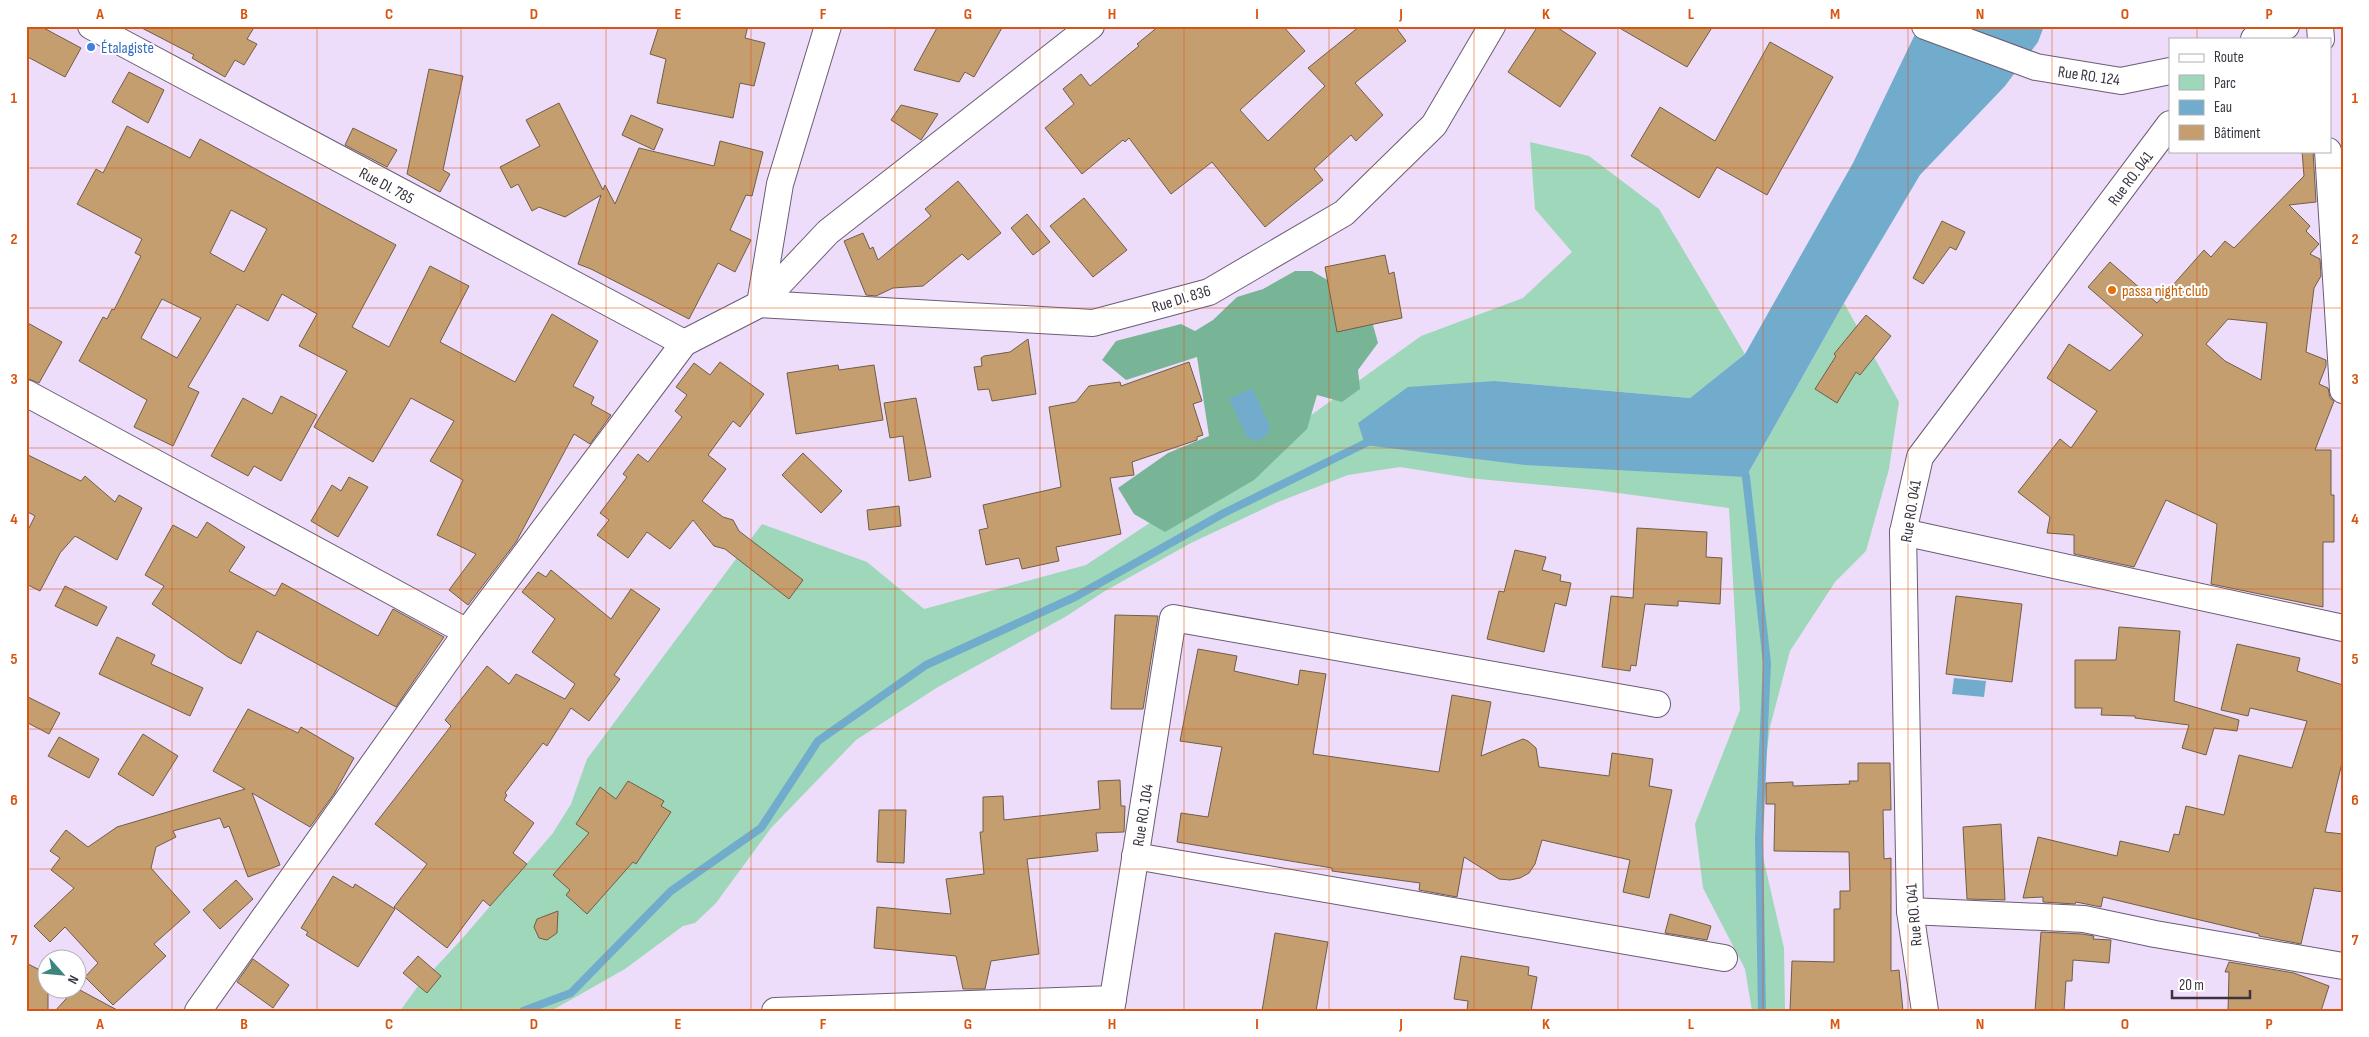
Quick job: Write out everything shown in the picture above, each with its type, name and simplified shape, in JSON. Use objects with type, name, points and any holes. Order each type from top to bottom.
[{"type":"street","name":"Rue DI. 785","points":[[91,26],[684,343]]},
{"type":"street","points":[[760,304],[780,184],[828,26]]},
{"type":"street","points":[[198,1011],[467,632],[684,343],[760,304],[828,232],[1091,26]]},
{"type":"street","name":"Rue DI. 836","points":[[760,304],[1092,323],[1209,292],[1344,213],[1434,125],[1492,26]]},
{"type":"street","name":"Rue RO. 124","points":[[1925,26],[2036,67],[2122,81],[2169,71]]},
{"type":"street","points":[[2256,38],[2286,26]]},
{"type":"street","name":"Rue RO. 041","points":[[1925,1011],[1910,911],[1903,532],[1920,457],[2169,125]]},
{"type":"street","points":[[2328,152],[2343,390]]},
{"type":"street","points":[[26,393],[467,632]]},
{"type":"street","points":[[1903,532],[2343,628]]},
{"type":"street","name":"Rue RO. 104","points":[[1112,1005],[1173,618],[1657,704]]},
{"type":"street","points":[[1135,856],[1724,958]]},
{"type":"street","points":[[1910,911],[2084,919],[2154,934],[2343,966]]},
{"type":"street","points":[[776,1011],[1112,1005]]},
{"type":"green space","points":[[1530,142],[1589,156],[1659,209],[1745,354],[1690,398],[1495,381],[1746,477],[1844,303],[1899,402],[1889,469],[1866,551],[1835,582],[1790,651],[1770,727],[1763,782],[1763,857],[1784,948],[1785,1011],[1752,1011],[1745,969],[1703,888],[1695,824],[1740,710],[1729,508],[1596,490],[1469,478],[1400,467],[1348,475],[1278,502],[1191,543],[1105,591],[1065,617],[938,687],[856,740],[771,828],[716,903],[695,923],[683,926],[625,969],[551,1011],[400,1011],[418,986],[461,940],[553,833],[571,804],[587,759],[762,524],[867,562],[924,609],[1086,565],[1289,431],[1421,336],[1523,298],[1572,252],[1535,209]]},
{"type":"green space","points":[[1295,271],[1312,271],[1336,285],[1371,318],[1378,343],[1358,370],[1360,389],[1342,402],[1317,395],[1307,429],[1254,480],[1165,532],[1134,514],[1118,488],[1168,453],[1209,436],[1197,357],[1126,380],[1102,360],[1116,341],[1181,324],[1195,331],[1213,320],[1237,297],[1263,289]]},
{"type":"water","points":[[1919,26],[2044,26],[2038,42],[2005,86],[1920,175],[1844,303],[1746,477],[1525,465],[1365,445],[1358,423],[1408,387],[1495,381],[1690,398],[1745,354],[1853,163]]},
{"type":"water","points":[[1252,388],[1270,426],[1268,434],[1258,441],[1247,437],[1229,399]]},
{"type":"water","points":[[1954,678],[1986,681],[1984,697],[1952,694]]},
{"type":"building","points":[[26,26],[40,26],[81,48],[65,77],[26,56]]},
{"type":"building","points":[[138,26],[255,26],[247,39],[257,44],[244,65],[235,60],[225,77],[192,58],[194,55]]},
{"type":"building","points":[[659,26],[748,26],[745,38],[765,43],[754,86],[740,83],[733,118],[657,103],[666,59],[650,54]]},
{"type":"building","points":[[938,26],[1003,26],[974,77],[965,72],[959,82],[914,70]]},
{"type":"building","points":[[1159,26],[1283,26],[1305,51],[1240,110],[1268,141],[1325,86],[1308,68],[1360,26],[1395,26],[1406,41],[1355,83],[1383,115],[1356,141],[1351,135],[1314,169],[1323,180],[1265,227],[1212,162],[1171,194],[1129,138],[1125,142],[1123,140],[1082,174],[1045,128],[1074,104],[1063,89],[1081,74],[1090,86],[1139,46],[1137,44]]},
{"type":"building","points":[[1538,26],[1555,26],[1596,53],[1560,107],[1508,72]]},
{"type":"building","points":[[1616,26],[1713,26],[1687,67]]},
{"type":"building","points":[[1770,42],[1833,77],[1767,195],[1717,167],[1699,198],[1631,156],[1660,107],[1715,141]]},
{"type":"building","points":[[429,69],[463,76],[443,170],[450,174],[440,192],[407,174]]},
{"type":"building","points":[[129,72],[164,90],[148,123],[112,102]]},
{"type":"building","points":[[559,103],[603,190],[605,185],[615,204],[639,148],[714,166],[720,141],[763,152],[752,196],[746,195],[730,230],[751,240],[735,272],[718,263],[689,319],[578,264],[601,195],[565,217],[539,207],[532,211],[518,184],[511,188],[500,167],[540,146],[526,120]]},
{"type":"building","points":[[901,105],[938,114],[921,140],[891,120]]},
{"type":"building","points":[[631,115],[663,129],[654,150],[622,135]]},
{"type":"building","points":[[127,126],[190,158],[200,139],[396,245],[352,327],[389,347],[430,266],[469,286],[440,342],[515,382],[552,314],[598,341],[573,386],[594,397],[591,404],[611,415],[590,444],[574,434],[516,542],[468,605],[449,590],[476,554],[437,535],[463,480],[430,461],[454,421],[411,398],[373,462],[314,427],[347,371],[299,346],[317,314],[282,294],[268,321],[237,304],[188,387],[199,392],[173,446],[134,427],[147,400],[79,361],[103,317],[107,319],[112,309],[114,310],[141,256],[135,253],[142,239],[77,204],[96,169],[103,173]],"holes":[[[231,210],[267,229],[244,272],[210,253]],[[162,299],[201,318],[177,358],[141,338]]]},
{"type":"building","points":[[353,128],[397,150],[387,167],[345,145]]},
{"type":"building","points":[[2302,152],[2313,152],[2316,202],[2289,205],[2310,226],[2306,231],[2319,244],[2310,254],[2320,259],[2321,276],[2314,288],[2306,352],[2326,360],[2326,366],[2319,384],[2328,388],[2330,398],[2334,401],[2315,450],[2331,450],[2331,495],[2334,495],[2334,542],[2323,542],[2323,607],[2211,584],[2217,524],[2166,500],[2134,567],[2074,554],[2074,535],[2047,533],[2050,517],[2018,492],[2060,439],[2071,448],[2097,411],[2047,378],[2069,344],[2110,371],[2143,335],[2088,287],[2110,262],[2157,303],[2204,250],[2211,257],[2225,241],[2234,248],[2304,176]],"holes":[[[2228,319],[2267,323],[2261,380],[2225,361],[2206,344]]]},
{"type":"building","points":[[958,181],[1001,233],[968,260],[962,254],[923,286],[893,288],[876,296],[866,295],[844,241],[863,233],[870,249],[873,247],[878,260],[931,216],[925,209]]},
{"type":"building","points":[[1084,198],[1127,250],[1093,277],[1050,226]]},
{"type":"building","points":[[1027,214],[1050,242],[1033,255],[1011,228]]},
{"type":"building","points":[[1942,221],[1965,232],[1956,250],[1950,247],[1923,284],[1913,278]]},
{"type":"building","points":[[1385,255],[1389,274],[1394,272],[1402,318],[1337,332],[1325,267]]},
{"type":"building","points":[[1866,315],[1891,336],[1860,375],[1856,372],[1837,403],[1815,389],[1836,356],[1834,354]]},
{"type":"building","points":[[26,322],[62,342],[39,383],[26,378]]},
{"type":"building","points":[[1028,339],[1036,394],[992,401],[989,389],[978,390],[974,367],[982,366],[981,358],[984,356],[1010,352]]},
{"type":"building","points":[[720,362],[764,394],[740,427],[733,421],[708,455],[726,469],[702,501],[723,517],[733,520],[739,531],[803,580],[789,599],[725,549],[714,546],[693,520],[670,549],[647,532],[628,558],[597,535],[609,520],[600,513],[627,477],[623,474],[638,454],[648,462],[682,417],[675,411],[687,395],[676,387],[694,363],[710,375]]},
{"type":"building","points":[[1189,362],[1202,401],[1193,404],[1203,435],[1197,437],[1197,440],[1132,462],[1134,475],[1110,478],[1121,534],[1056,547],[1059,561],[1022,569],[1019,558],[986,565],[979,530],[988,528],[983,505],[1061,487],[1049,407],[1076,402],[1089,386],[1120,382],[1121,386]]},
{"type":"building","points":[[838,365],[839,370],[874,365],[883,420],[796,434],[787,373]]},
{"type":"building","points":[[281,396],[317,415],[281,481],[254,466],[248,476],[211,456],[243,398],[272,414]]},
{"type":"building","points":[[916,398],[931,477],[909,481],[903,436],[890,438],[884,403]]},
{"type":"building","points":[[803,453],[842,491],[821,513],[782,475]]},
{"type":"building","points":[[26,454],[81,481],[85,476],[115,502],[119,495],[142,508],[117,560],[75,536],[60,553],[40,591],[26,584],[26,534],[35,516],[26,511]]},
{"type":"building","points":[[349,477],[368,487],[338,537],[311,521],[332,485],[341,491]]},
{"type":"building","points":[[899,506],[901,526],[869,530],[867,510]]},
{"type":"building","points":[[207,522],[245,547],[229,571],[275,596],[282,583],[378,636],[393,609],[444,637],[396,707],[257,631],[241,664],[152,604],[164,586],[145,575],[173,525],[197,538]]},
{"type":"building","points":[[1637,528],[1707,532],[1706,557],[1722,558],[1720,604],[1678,601],[1678,606],[1645,604],[1636,666],[1631,665],[1630,671],[1602,667],[1611,596],[1633,598]]},
{"type":"building","points":[[1515,550],[1546,557],[1542,570],[1561,575],[1560,581],[1571,583],[1566,606],[1555,603],[1544,652],[1487,639],[1499,591],[1504,592]]},
{"type":"building","points":[[551,570],[611,619],[631,589],[660,609],[614,675],[620,679],[589,721],[571,708],[547,746],[543,743],[505,793],[507,795],[504,800],[534,823],[513,853],[527,864],[490,906],[483,900],[447,948],[394,907],[427,864],[375,824],[451,726],[445,720],[487,666],[509,684],[516,674],[565,699],[575,684],[532,652],[555,619],[522,592],[538,572],[546,577]]},
{"type":"building","points":[[65,586],[107,607],[97,626],[55,606]]},
{"type":"building","points":[[1956,596],[2022,604],[2012,682],[1946,674]]},
{"type":"building","points":[[1115,615],[1158,616],[1143,709],[1111,709]]},
{"type":"building","points":[[2119,627],[2180,631],[2174,701],[2239,720],[2237,731],[2214,728],[2206,755],[2182,748],[2189,725],[2135,718],[2135,716],[2101,715],[2102,708],[2075,708],[2075,660],[2116,660]]},
{"type":"building","points":[[117,637],[155,655],[151,664],[203,688],[190,716],[99,674]]},
{"type":"building","points":[[2237,644],[2300,658],[2297,671],[2343,685],[2343,759],[2325,832],[2343,834],[2343,892],[2314,888],[2301,944],[2259,936],[2259,934],[2103,897],[2101,907],[2076,902],[2075,904],[2043,902],[2043,897],[2023,898],[2038,837],[2117,856],[2120,841],[2169,852],[2174,834],[2179,835],[2186,806],[2224,815],[2239,755],[2292,768],[2307,721],[2250,708],[2248,716],[2221,710]]},
{"type":"building","points":[[1198,649],[1237,656],[1234,671],[1298,685],[1300,670],[1326,674],[1313,754],[1439,772],[1452,695],[1491,702],[1481,756],[1523,739],[1536,748],[1539,767],[1609,776],[1612,753],[1653,759],[1649,786],[1672,790],[1649,898],[1623,892],[1630,860],[1542,840],[1535,864],[1529,873],[1520,878],[1510,880],[1499,879],[1464,857],[1457,897],[1419,890],[1420,883],[1332,871],[1332,868],[1177,842],[1181,813],[1208,817],[1222,747],[1180,741]]},
{"type":"building","points":[[26,696],[60,713],[49,734],[26,722]]},
{"type":"building","points":[[248,709],[298,733],[301,727],[354,758],[334,794],[310,827],[252,793],[280,865],[248,877],[229,826],[224,828],[220,818],[173,831],[176,837],[156,847],[151,868],[190,912],[154,944],[166,956],[113,1005],[88,980],[88,974],[98,963],[65,927],[50,942],[34,926],[74,888],[51,870],[60,858],[50,851],[66,830],[88,847],[117,827],[245,789],[213,771]]},
{"type":"building","points":[[143,734],[178,756],[153,796],[118,774]]},
{"type":"building","points":[[59,737],[99,759],[89,778],[48,756]]},
{"type":"building","points":[[1858,763],[1890,763],[1891,810],[1883,810],[1884,859],[1891,858],[1891,971],[1899,970],[1903,1011],[1790,1011],[1792,961],[1834,962],[1834,909],[1840,909],[1840,891],[1850,891],[1849,852],[1774,851],[1775,804],[1766,804],[1766,783],[1793,782],[1793,786],[1850,784],[1849,781],[1858,781]]},
{"type":"building","points":[[1120,780],[1121,806],[1125,806],[1124,832],[1096,833],[1098,851],[1027,859],[1039,954],[991,961],[985,989],[963,989],[956,956],[874,948],[877,907],[951,914],[946,879],[984,874],[980,832],[983,832],[983,797],[1003,796],[1004,820],[1100,809],[1098,781]]},
{"type":"building","points":[[628,781],[664,801],[661,806],[671,812],[636,864],[633,862],[587,914],[566,895],[570,890],[553,875],[589,833],[576,824],[600,787],[616,799]]},
{"type":"building","points":[[879,810],[906,810],[904,863],[877,862]]},
{"type":"building","points":[[2001,824],[2005,900],[1967,899],[1963,827]]},
{"type":"building","points":[[333,876],[353,888],[355,884],[395,909],[358,967],[306,935],[308,932],[301,928]]},
{"type":"building","points":[[236,880],[253,899],[220,929],[203,910]]},
{"type":"building","points":[[558,911],[557,933],[547,940],[539,938],[534,927],[537,919]]},
{"type":"building","points":[[1670,914],[1711,926],[1707,940],[1665,933]]},
{"type":"building","points":[[2041,932],[2082,934],[2094,936],[2093,939],[2111,940],[2109,963],[2073,960],[2072,981],[2066,981],[2064,1011],[2035,1011]]},
{"type":"building","points":[[1275,933],[1328,942],[1316,1011],[1262,1011]]},
{"type":"building","points":[[418,956],[441,976],[427,993],[403,973]]},
{"type":"building","points":[[1461,956],[1529,967],[1528,975],[1537,977],[1531,1011],[1467,1011],[1468,1001],[1454,999]]},
{"type":"building","points":[[253,959],[289,985],[273,1008],[237,982]]},
{"type":"building","points":[[2229,962],[2294,973],[2329,986],[2321,1011],[2228,1011],[2229,972],[2225,972]]},
{"type":"building","points":[[26,963],[38,969],[38,1000],[48,1000],[48,1011],[26,1011]]},
{"type":"building","points":[[88,994],[119,1011],[55,1011],[65,1000],[88,1000]]},
{"type":"waterway","points":[[523,1011],[571,993],[671,891],[761,828],[818,741],[926,665],[1075,597],[1224,513],[1372,440]]},
{"type":"waterway","points":[[1743,467],[1746,477],[1767,663],[1759,839],[1762,1011]]},
{"type":"place","name":"Étalagiste","points":[[91,47]]},
{"type":"place","name":"passa night club","points":[[2112,290]]}]
